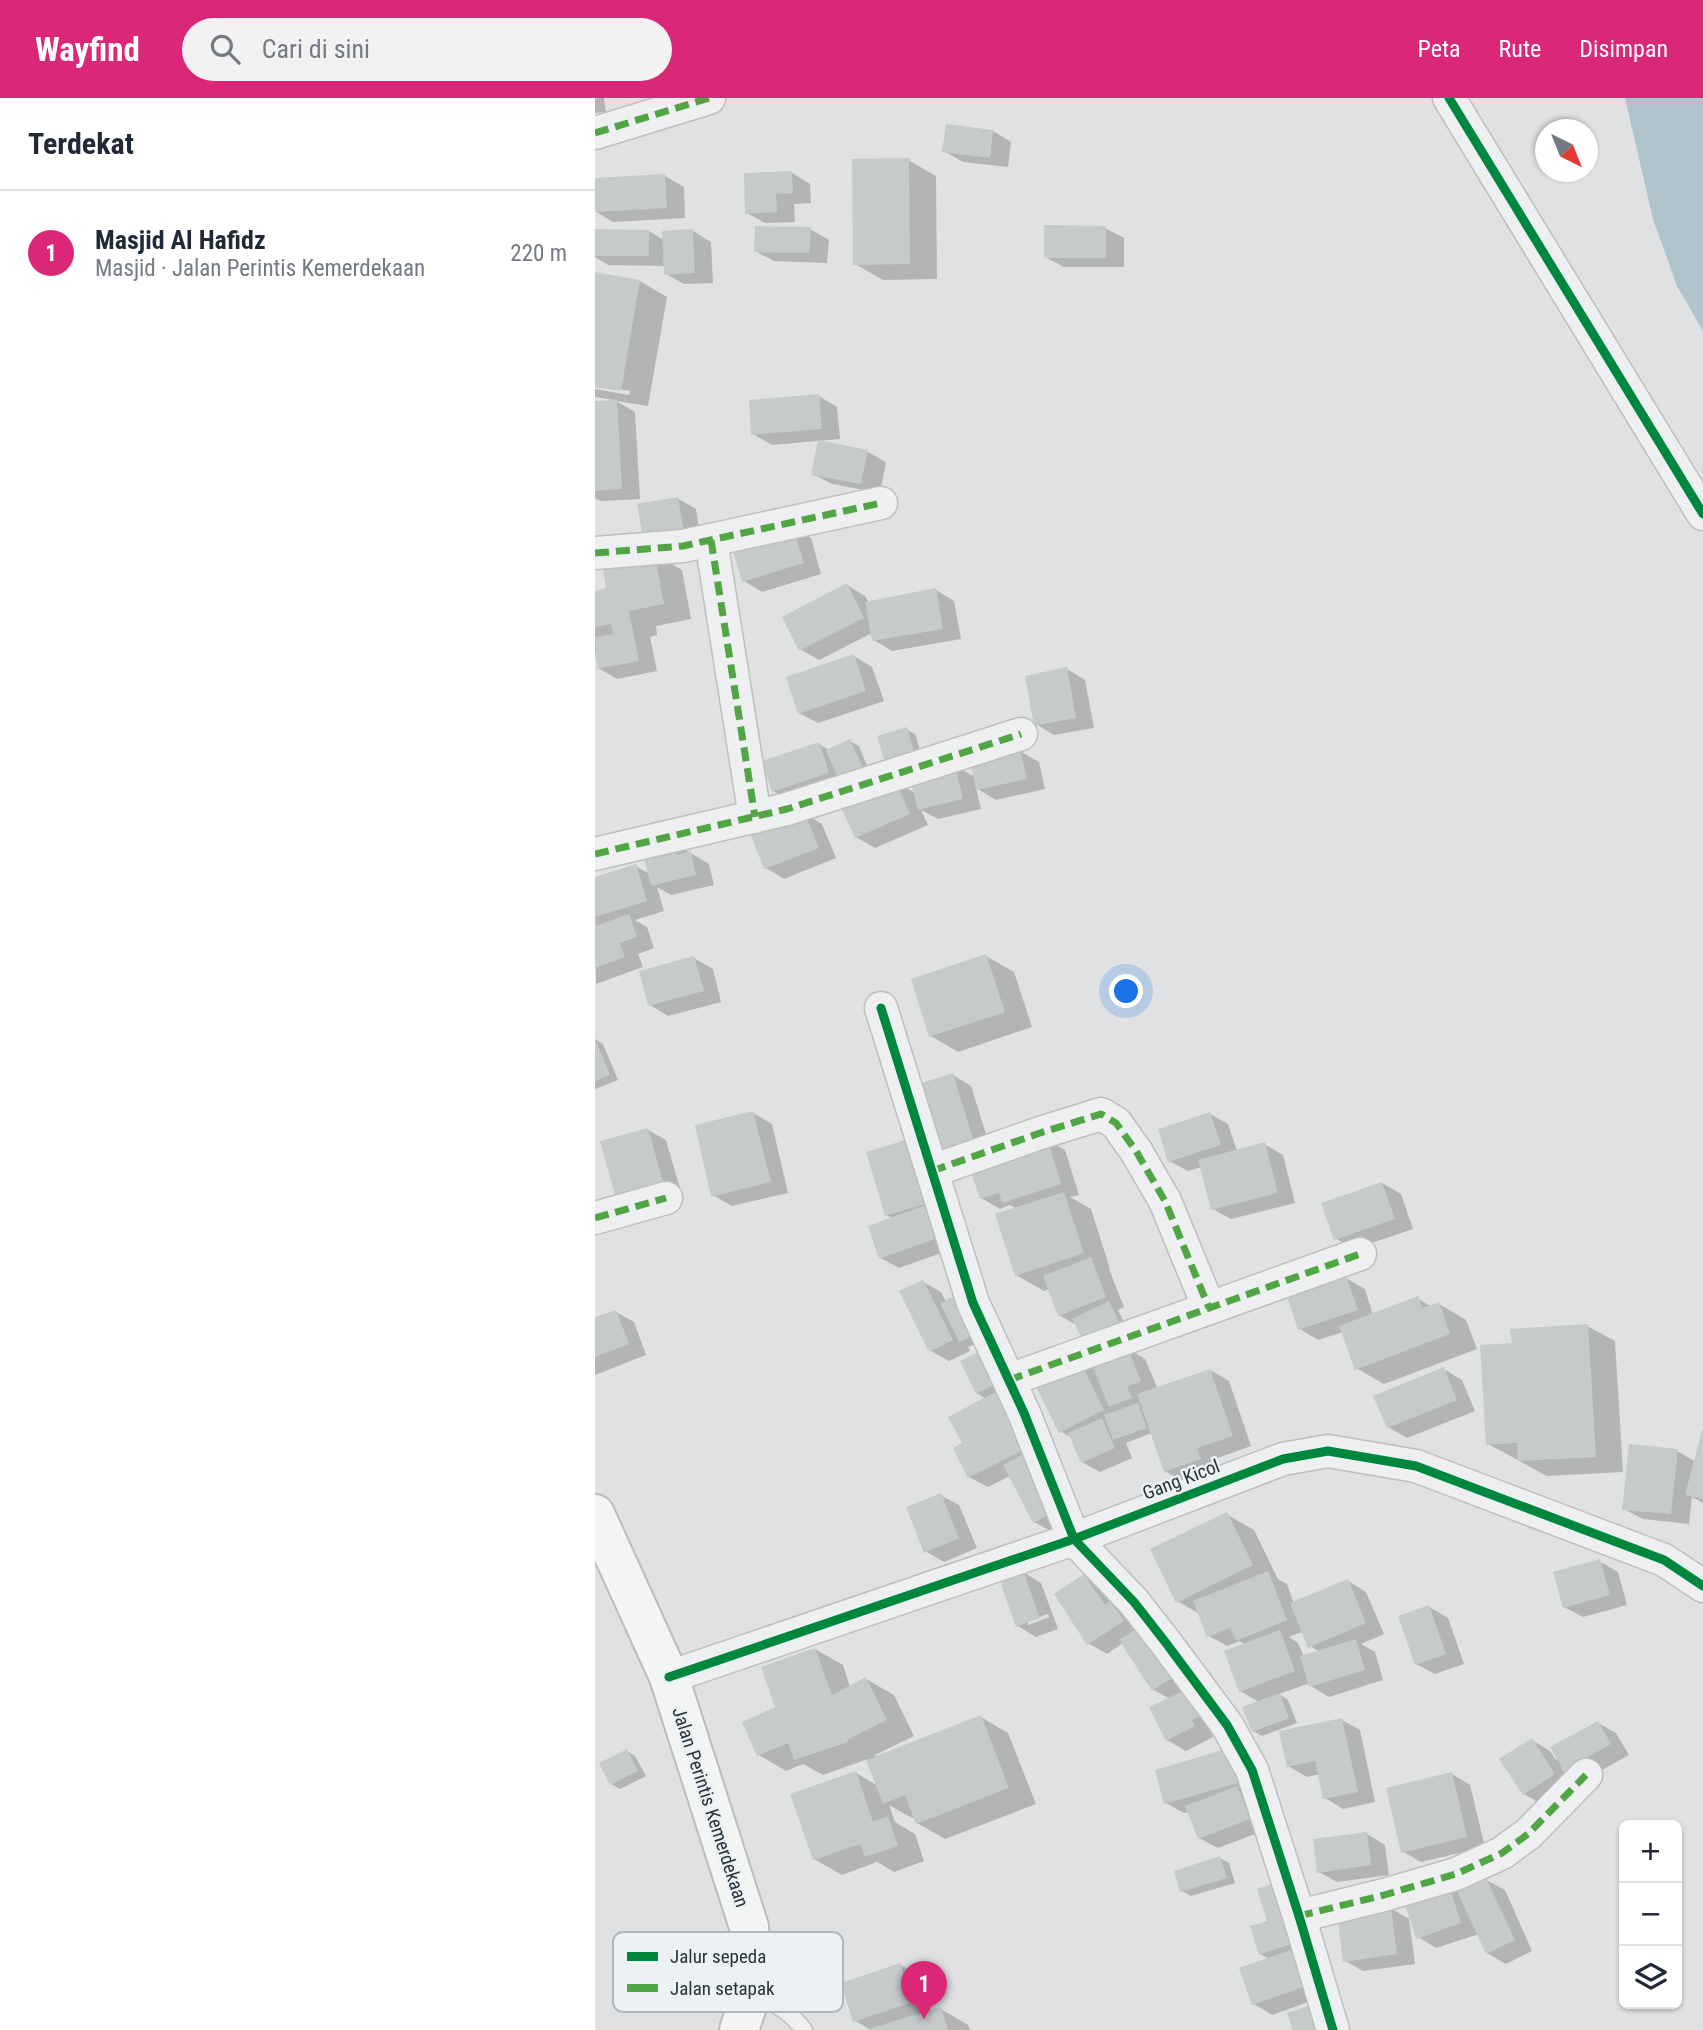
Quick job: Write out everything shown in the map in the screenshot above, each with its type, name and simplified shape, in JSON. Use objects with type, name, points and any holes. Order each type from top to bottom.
[{"type":"main road","name":"Jalan Perintis Kemerdekaan","points":[[595,1514],[669,1677],[749,1932]]},
{"type":"main road","name":"Jalan Perintis Kemerdekaan","points":[[739,2030],[745,2012]]},
{"type":"street","points":[[595,133],[709,98]]},
{"type":"street","points":[[1449,98],[1703,514]]},
{"type":"street","points":[[595,553],[683,547],[881,503]]},
{"type":"street","points":[[711,540],[755,817]]},
{"type":"street","points":[[595,854],[787,809],[1021,734]]},
{"type":"street","points":[[880,1008],[973,1303],[1024,1413],[1074,1539],[1134,1602],[1227,1725],[1252,1770],[1333,2030]]},
{"type":"street","points":[[932,1171],[1101,1114],[1116,1123],[1165,1201],[1209,1308]]},
{"type":"street","points":[[595,1218],[666,1198]]},
{"type":"street","points":[[1009,1380],[1360,1254]]},
{"type":"street","name":"Gang Kicol","points":[[669,1677],[1074,1539],[1283,1459],[1328,1451],[1416,1466],[1664,1560],[1703,1586]]},
{"type":"street","points":[[1299,1916],[1456,1874],[1502,1853],[1528,1834],[1586,1775]]},
{"type":"lane","points":[[787,2012],[804,2030]]},
{"type":"water","points":[[1625,98],[1703,98],[1703,331],[1677,286],[1653,219]]},
{"type":"building","points":[[946,124],[993,130],[990,158],[942,152]]},
{"type":"building","points":[[909,158],[910,264],[853,265],[852,159]]},
{"type":"building","points":[[792,171],[793,193],[776,194],[777,212],[745,214],[744,173]]},
{"type":"building","points":[[665,174],[667,208],[595,212],[595,178]]},
{"type":"building","points":[[1044,225],[1106,226],[1106,258],[1044,258]]},
{"type":"building","points":[[755,226],[811,227],[809,253],[754,252]]},
{"type":"building","points":[[595,229],[649,230],[649,256],[595,256]]},
{"type":"building","points":[[693,229],[695,273],[664,275],[662,231]]},
{"type":"building","points":[[595,272],[640,280],[621,391],[595,387]]},
{"type":"building","points":[[819,394],[822,429],[751,435],[749,400]]},
{"type":"building","points":[[617,400],[622,489],[595,491],[595,401]]},
{"type":"building","points":[[818,440],[868,450],[861,484],[811,475]]},
{"type":"building","points":[[678,497],[684,532],[643,539],[637,504]]},
{"type":"building","points":[[792,525],[804,563],[742,582],[731,544]]},
{"type":"building","points":[[654,552],[664,604],[629,611],[639,661],[597,669],[595,637],[613,634],[611,624],[595,627],[595,591],[606,588],[602,563]]},
{"type":"building","points":[[847,583],[864,618],[799,651],[782,617]]},
{"type":"building","points":[[936,588],[943,629],[872,641],[865,602]]},
{"type":"building","points":[[854,654],[866,691],[798,714],[786,677]]},
{"type":"building","points":[[1067,667],[1076,718],[1034,726],[1025,676]]},
{"type":"building","points":[[907,727],[917,761],[887,770],[877,736]]},
{"type":"building","points":[[850,739],[863,768],[838,779],[826,750]]},
{"type":"building","points":[[819,742],[829,773],[772,792],[762,761]]},
{"type":"building","points":[[1020,749],[1027,779],[976,790],[970,760]]},
{"type":"building","points":[[955,764],[963,799],[918,810],[909,775]]},
{"type":"building","points":[[895,779],[910,814],[855,838],[839,803]]},
{"type":"building","points":[[804,811],[819,848],[764,869],[750,833]]},
{"type":"building","points":[[674,841],[677,855],[691,851],[696,875],[651,886],[642,849]]},
{"type":"building","points":[[636,864],[647,901],[595,917],[595,877]]},
{"type":"building","points":[[629,914],[637,937],[620,943],[625,957],[595,968],[595,926]]},
{"type":"building","points":[[986,954],[1005,1012],[929,1037],[911,979]]},
{"type":"building","points":[[694,956],[704,991],[648,1006],[639,971]]},
{"type":"building","points":[[595,1039],[610,1075],[595,1081]]},
{"type":"building","points":[[953,1073],[973,1139],[941,1150],[912,1086]]},
{"type":"building","points":[[753,1111],[771,1182],[711,1197],[695,1125]]},
{"type":"building","points":[[1210,1112],[1221,1145],[1168,1162],[1158,1129]]},
{"type":"building","points":[[648,1128],[665,1189],[617,1202],[600,1141]]},
{"type":"building","points":[[919,1136],[938,1200],[885,1216],[866,1152]]},
{"type":"building","points":[[1047,1137],[1061,1184],[1002,1203],[999,1193],[980,1199],[971,1172]]},
{"type":"building","points":[[1265,1142],[1278,1193],[1211,1210],[1198,1160]]},
{"type":"building","points":[[1382,1182],[1395,1219],[1334,1240],[1321,1203]]},
{"type":"building","points":[[1064,1192],[1084,1253],[1015,1276],[995,1214]]},
{"type":"building","points":[[931,1203],[943,1236],[879,1259],[868,1226]]},
{"type":"building","points":[[1091,1257],[1106,1297],[1058,1316],[1043,1276]]},
{"type":"building","points":[[1346,1276],[1358,1310],[1298,1330],[1287,1296]]},
{"type":"building","points":[[923,1280],[953,1340],[929,1352],[899,1291]]},
{"type":"building","points":[[964,1292],[983,1331],[959,1342],[940,1303]]},
{"type":"building","points":[[1418,1296],[1422,1308],[1439,1302],[1450,1334],[1355,1370],[1339,1326]]},
{"type":"building","points":[[1109,1301],[1119,1322],[1082,1339],[1072,1319]]},
{"type":"building","points":[[616,1310],[629,1344],[595,1357],[595,1317]]},
{"type":"building","points":[[1588,1324],[1596,1457],[1518,1461],[1517,1443],[1486,1445],[1480,1345],[1512,1343],[1510,1329]]},
{"type":"building","points":[[1127,1346],[1141,1381],[1127,1387],[1132,1398],[1109,1407],[1088,1356]]},
{"type":"building","points":[[988,1347],[1004,1380],[976,1394],[960,1361]]},
{"type":"building","points":[[1078,1357],[1104,1410],[1059,1433],[1033,1380]]},
{"type":"building","points":[[1444,1367],[1457,1400],[1387,1428],[1373,1396]]},
{"type":"building","points":[[1210,1369],[1233,1436],[1197,1448],[1201,1459],[1164,1472],[1137,1394]]},
{"type":"building","points":[[1005,1387],[1035,1444],[968,1478],[953,1448],[962,1443],[948,1417]]},
{"type":"building","points":[[1138,1403],[1147,1428],[1113,1440],[1104,1415]]},
{"type":"building","points":[[1102,1418],[1115,1448],[1081,1463],[1068,1433]]},
{"type":"building","points":[[1703,1430],[1703,1499],[1685,1495]]},
{"type":"building","points":[[1629,1444],[1678,1449],[1671,1514],[1622,1510]]},
{"type":"building","points":[[1031,1450],[1062,1508],[1033,1523],[1003,1465]]},
{"type":"building","points":[[941,1493],[959,1538],[924,1553],[906,1507]]},
{"type":"building","points":[[1227,1512],[1253,1565],[1176,1603],[1150,1549]]},
{"type":"building","points":[[1600,1559],[1610,1595],[1563,1608],[1553,1572]]},
{"type":"building","points":[[1023,1570],[1040,1618],[1016,1627],[999,1579]]},
{"type":"building","points":[[1268,1571],[1287,1620],[1236,1641],[1230,1628],[1207,1637],[1193,1601]]},
{"type":"building","points":[[1084,1574],[1105,1605],[1110,1601],[1124,1621],[1087,1645],[1054,1594]]},
{"type":"building","points":[[1348,1579],[1366,1623],[1308,1648],[1290,1603]]},
{"type":"building","points":[[1429,1605],[1446,1654],[1415,1665],[1398,1616]]},
{"type":"building","points":[[1148,1621],[1181,1672],[1152,1691],[1119,1640]]},
{"type":"building","points":[[1280,1630],[1295,1671],[1239,1692],[1224,1651]]},
{"type":"building","points":[[1356,1639],[1365,1670],[1309,1687],[1300,1656]]},
{"type":"building","points":[[815,1648],[832,1695],[866,1677],[887,1720],[847,1740],[848,1742],[794,1760],[788,1743],[757,1756],[742,1722],[775,1707],[761,1667]]},
{"type":"building","points":[[1196,1685],[1209,1712],[1192,1720],[1195,1726],[1166,1741],[1149,1707]]},
{"type":"building","points":[[1280,1693],[1289,1718],[1252,1732],[1242,1707]]},
{"type":"building","points":[[981,1715],[1009,1788],[916,1824],[905,1795],[883,1804],[866,1760]]},
{"type":"building","points":[[1342,1718],[1358,1792],[1323,1799],[1315,1761],[1287,1767],[1279,1731]]},
{"type":"building","points":[[1598,1721],[1611,1744],[1564,1771],[1550,1747]]},
{"type":"building","points":[[1532,1738],[1555,1774],[1523,1795],[1499,1759]]},
{"type":"building","points":[[1229,1748],[1238,1783],[1164,1804],[1155,1770]]},
{"type":"building","points":[[627,1749],[638,1771],[610,1785],[599,1763]]},
{"type":"building","points":[[856,1771],[873,1822],[888,1816],[898,1846],[865,1857],[860,1844],[813,1860],[790,1794]]},
{"type":"building","points":[[1452,1772],[1467,1837],[1401,1853],[1386,1788]]},
{"type":"building","points":[[1237,1786],[1250,1819],[1198,1839],[1185,1806]]},
{"type":"building","points":[[1367,1832],[1371,1865],[1317,1873],[1313,1839]]},
{"type":"building","points":[[1220,1856],[1227,1878],[1180,1892],[1174,1871]]},
{"type":"building","points":[[1486,1878],[1515,1940],[1486,1954],[1457,1891]]},
{"type":"building","points":[[1284,1880],[1303,1940],[1259,1955],[1250,1926],[1267,1921],[1257,1889]]},
{"type":"building","points":[[1448,1882],[1461,1923],[1416,1939],[1403,1898]]},
{"type":"building","points":[[1391,1906],[1397,1954],[1343,1962],[1337,1914]]},
{"type":"building","points":[[1302,1946],[1315,1983],[1252,2005],[1239,1968]]},
{"type":"building","points":[[900,1963],[913,2002],[853,2022],[843,1982]]},
{"type":"building","points":[[1321,2002],[1330,2030],[1293,2030],[1287,2013]]},
{"type":"building","points":[[941,2007],[948,2030],[868,2030],[868,2029]]},
{"type":"marked path","points":[[595,133],[709,98]]},
{"type":"marked path","points":[[595,553],[683,546],[881,503]]},
{"type":"marked path","points":[[711,540],[755,817]]},
{"type":"marked path","points":[[595,854],[787,809],[1021,734]]},
{"type":"marked path","points":[[932,1171],[1101,1114],[1116,1123],[1165,1201],[1209,1308]]},
{"type":"marked path","points":[[595,1218],[666,1198]]},
{"type":"marked path","points":[[1009,1380],[1360,1254]]},
{"type":"marked path","points":[[1299,1916],[1456,1874],[1502,1853],[1528,1834],[1586,1775]]},
{"type":"cycle path","points":[[1449,98],[1703,514]]},
{"type":"cycle path","points":[[881,1008],[973,1303],[1024,1413],[1074,1539],[1134,1602],[1166,1643],[1227,1725],[1252,1770],[1333,2030]]},
{"type":"cycle path","points":[[669,1677],[1074,1539],[1283,1459],[1328,1451],[1416,1466],[1664,1560],[1703,1586]]},
{"type":"place","name":"Masjid Al Hafidz","points":[[924,2019]]}]
